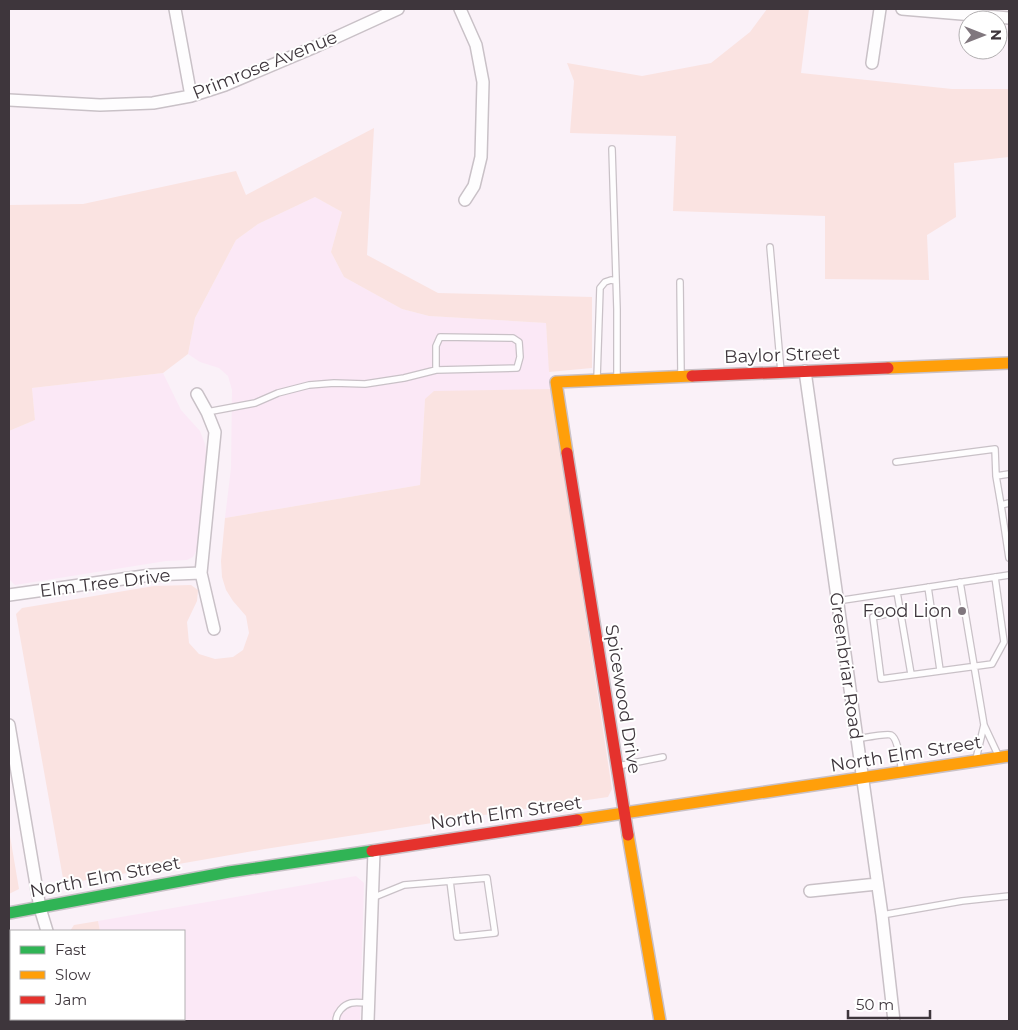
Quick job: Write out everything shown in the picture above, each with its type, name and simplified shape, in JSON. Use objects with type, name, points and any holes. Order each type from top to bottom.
[{"type":"street","points":[[175,9],[191,96]]},
{"type":"street","name":"Primrose Avenue","points":[[9,100],[100,104],[153,103],[191,96],[225,85],[271,66],[398,9]]},
{"type":"street","points":[[460,9],[476,44],[483,82],[481,157],[474,186],[465,200]]},
{"type":"street","points":[[872,63],[880,9]]},
{"type":"street","points":[[902,9],[1009,18]]},
{"type":"street","name":"Baylor Street","points":[[556,382],[1009,363]]},
{"type":"street","name":"Greenbriar Road","points":[[805,371],[878,884],[894,1021]]},
{"type":"street","name":"Spicewood Drive","points":[[556,382],[616,766],[660,1021]]},
{"type":"street","points":[[197,394],[208,412],[215,432],[201,573],[214,628]]},
{"type":"street","name":"Elm Tree Drive","points":[[9,595],[151,574],[201,573]]},
{"type":"street","points":[[9,725],[40,908],[47,930]]},
{"type":"street","name":"North Elm Street","points":[[9,913],[229,872],[1004,757]]},
{"type":"street","points":[[368,1021],[374,851]]},
{"type":"street","points":[[810,891],[878,884]]},
{"type":"lane","points":[[612,149],[617,380]]},
{"type":"lane","points":[[770,247],[781,372]]},
{"type":"lane","points":[[597,381],[600,288],[605,282],[611,280],[616,282]]},
{"type":"lane","points":[[680,282],[681,377]]},
{"type":"lane","points":[[208,412],[255,403],[278,393],[309,385],[334,382],[365,384],[404,378],[436,370],[517,368],[520,357],[519,342],[513,338],[440,337],[436,346],[436,370]]},
{"type":"lane","points":[[896,462],[995,449],[996,476],[1009,558]]},
{"type":"lane","points":[[996,476],[1009,474]]},
{"type":"lane","points":[[1002,505],[1009,503]]},
{"type":"lane","points":[[837,601],[1009,575]]},
{"type":"lane","points":[[900,612],[873,617],[881,679],[992,664],[1004,642],[995,577]]},
{"type":"lane","points":[[960,582],[984,724],[1004,757]]},
{"type":"lane","points":[[928,587],[940,670]]},
{"type":"lane","points":[[897,592],[911,674]]},
{"type":"lane","points":[[976,761],[984,724]]},
{"type":"lane","points":[[856,739],[888,735],[894,737],[897,741],[902,773]]},
{"type":"lane","points":[[616,766],[663,757]]},
{"type":"lane","points":[[372,898],[404,885],[450,881],[487,878],[495,933],[457,937],[450,881]]},
{"type":"lane","points":[[882,915],[962,901],[1009,896]]},
{"type":"lane","points":[[336,1021],[335,1018],[342,1008],[351,1003],[368,1003]]},
{"type":"shaded area","points":[[767,9],[809,9],[801,73],[952,89],[1009,89],[1009,157],[954,163],[956,217],[927,235],[929,280],[825,279],[825,216],[673,211],[676,136],[570,133],[574,81],[567,63],[642,76],[711,63],[750,32]]},
{"type":"shaded area","points":[[374,128],[367,255],[438,293],[592,297],[592,368],[549,372],[546,323],[429,316],[402,309],[344,277],[331,252],[342,212],[315,197],[258,224],[236,240],[195,318],[188,354],[163,373],[32,388],[35,420],[9,431],[9,205],[83,204],[236,171],[246,195]]},
{"type":"shaded area","points":[[315,197],[342,212],[331,252],[344,277],[402,309],[429,316],[546,323],[551,389],[425,399],[420,485],[225,518],[231,468],[232,390],[228,376],[219,368],[200,362],[188,354],[195,318],[236,240],[258,224]]},
{"type":"shaded area","points":[[163,373],[181,410],[200,431],[205,444],[208,467],[197,550],[193,557],[187,560],[166,561],[15,585],[9,579],[9,431],[35,420],[32,388]]},
{"type":"shaded area","points":[[551,389],[612,789],[608,797],[265,849],[64,884],[16,614],[22,608],[154,586],[191,585],[198,590],[197,601],[187,622],[189,643],[199,654],[215,659],[233,657],[243,650],[249,633],[246,616],[226,590],[222,577],[221,561],[225,518],[420,485],[425,399],[434,391]]},
{"type":"shaded area","points":[[9,830],[19,889],[9,894]]},
{"type":"shaded area","points":[[356,876],[364,883],[360,1021],[117,1021],[185,1020],[185,930],[100,930],[98,921]]},
{"type":"shaded area","points":[[98,921],[100,930],[71,930],[74,925]]},
{"type":"shaded area","points":[[9,935],[10,1020],[62,1021],[9,1021]]},
{"type":"traffic: fast","points":[[9,913],[229,872],[372,851]]},
{"type":"traffic: slow","points":[[888,368],[1009,363]]},
{"type":"traffic: slow","points":[[567,453],[556,382],[692,376]]},
{"type":"traffic: slow","points":[[577,820],[1009,756]]},
{"type":"traffic: slow","points":[[628,835],[660,1021]]},
{"type":"traffic: jam","points":[[692,376],[888,368]]},
{"type":"traffic: jam","points":[[567,453],[628,835]]},
{"type":"traffic: jam","points":[[372,851],[577,820]]},
{"type":"place","name":"Food Lion","points":[[962,611]]}]
